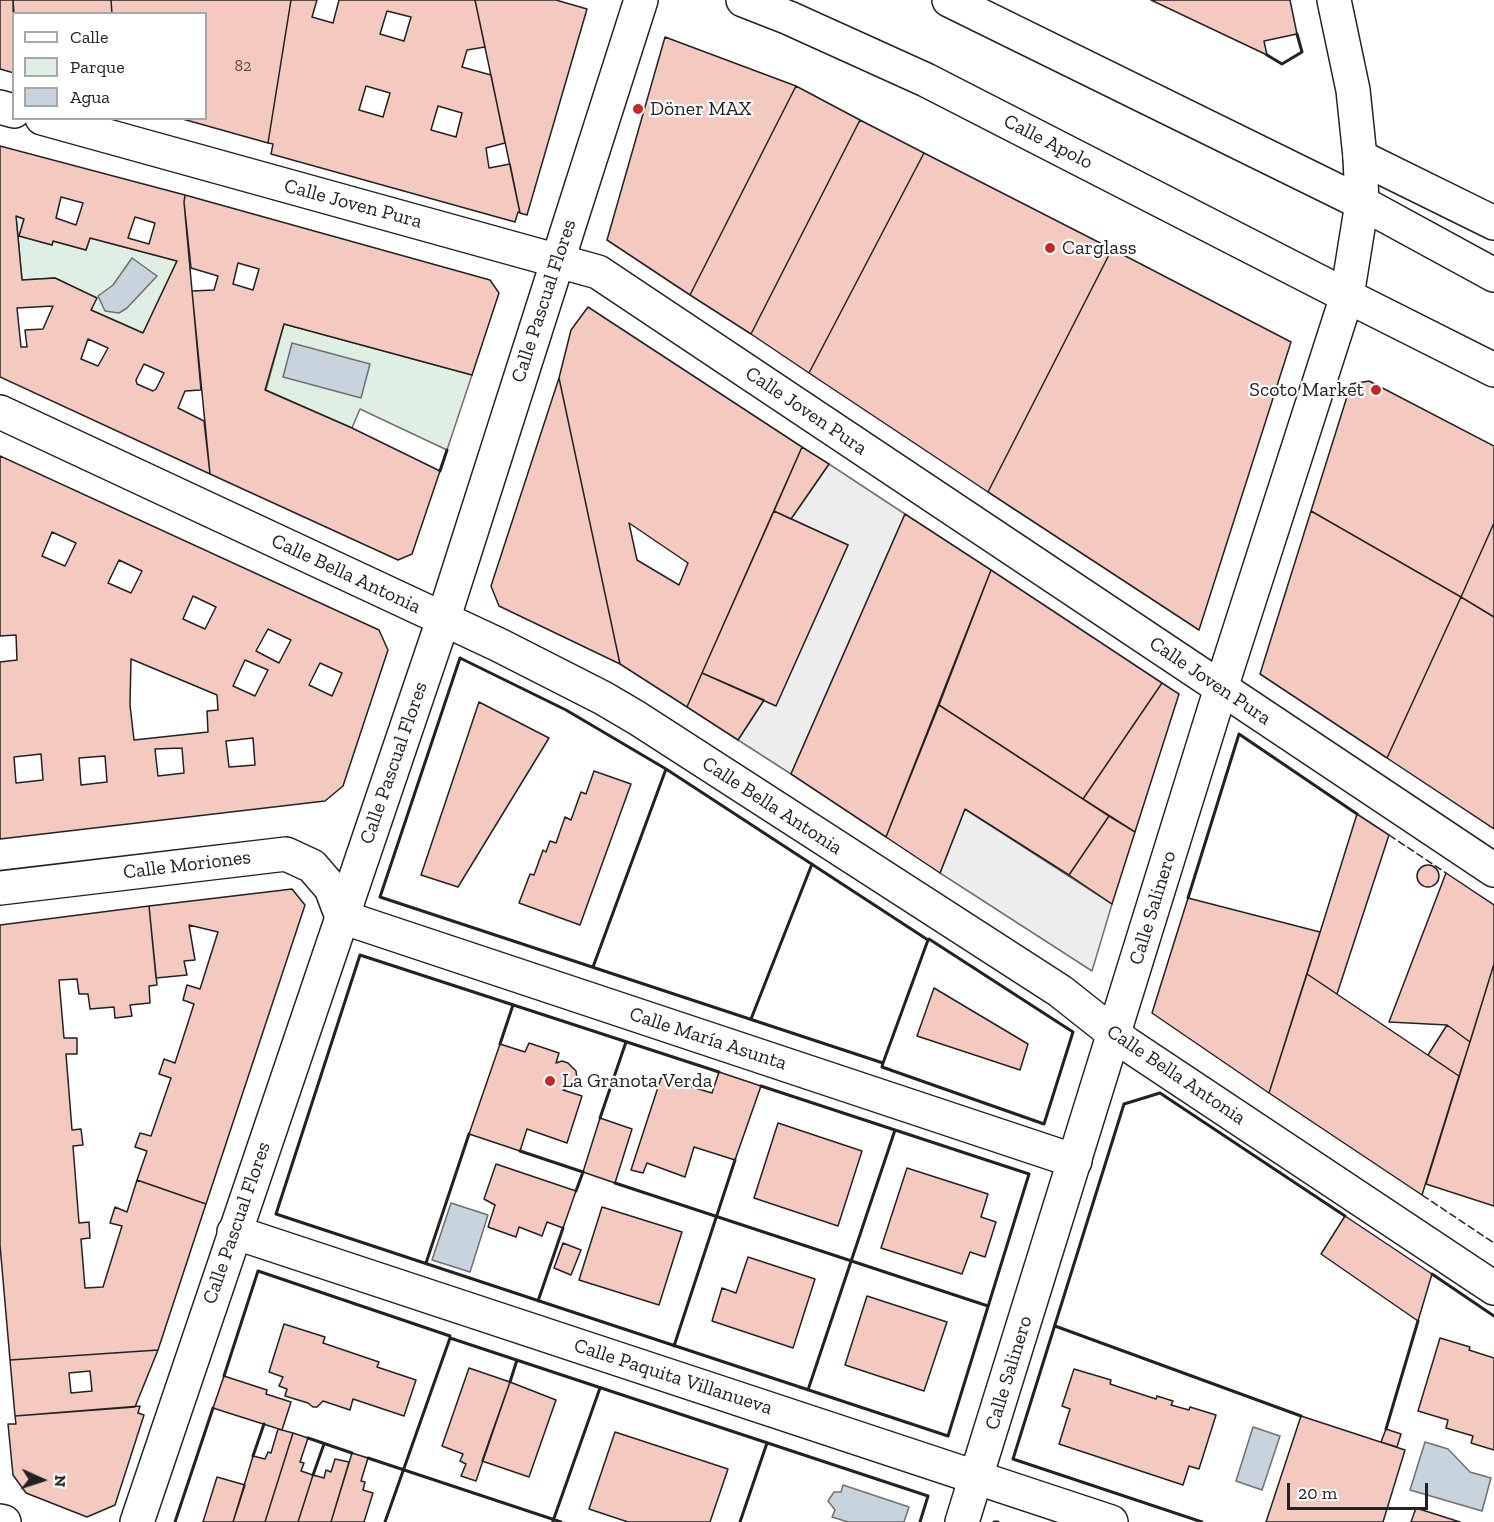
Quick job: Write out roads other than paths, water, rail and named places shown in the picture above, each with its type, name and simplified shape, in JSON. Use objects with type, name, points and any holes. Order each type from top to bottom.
[{"type":"street","name":"Calle Pascual Flores","points":[[137,1522],[443,620],[641,0]]},
{"type":"street","name":"Calle Apolo","points":[[743,0],[789,18],[926,80],[1494,370]]},
{"type":"street","points":[[949,0],[1362,203],[1494,274]]},
{"type":"street","name":"Calle Salinero","points":[[962,1522],[1221,688],[1347,296],[1362,203],[1360,157],[1353,90],[1334,0]]},
{"type":"street","name":"Calle Joven Pura","points":[[49,120],[598,272],[1494,870]]},
{"type":"street","points":[[1360,157],[1494,223]]},
{"type":"street","name":"Calle Bella Antonia","points":[[0,412],[568,680],[637,718],[1060,991],[1113,1034],[1494,1288]]},
{"type":"street","name":"Calle Moriones","points":[[0,888],[286,854],[312,866],[331,888],[342,917]]},
{"type":"street","name":"Calle María Asunta","points":[[342,917],[1075,1161]]},
{"type":"street","name":"Calle Paquita Villanueva","points":[[234,1232],[1111,1522]]},
{"type":"water","points":[[132,258],[157,276],[127,308],[119,313],[105,311],[98,296],[113,285]]},
{"type":"water","points":[[292,343],[370,364],[361,398],[283,377]]},
{"type":"water","points":[[451,1203],[488,1215],[470,1272],[432,1260]]},
{"type":"water","points":[[1253,1427],[1280,1436],[1262,1490],[1236,1481]]},
{"type":"water","points":[[1425,1442],[1448,1449],[1470,1472],[1491,1478],[1482,1511],[1410,1490]]},
{"type":"water","points":[[843,1485],[909,1507],[904,1522],[848,1522],[832,1517],[835,1510],[828,1501],[834,1492],[841,1492]]},
{"type":"place","name":"Döner MAX","points":[[638,109]]},
{"type":"place","name":"Carglass","points":[[1050,248]]},
{"type":"place","name":"Scoto Market","points":[[1376,390]]},
{"type":"place","name":"La Granota Verda","points":[[550,1081]]}]
